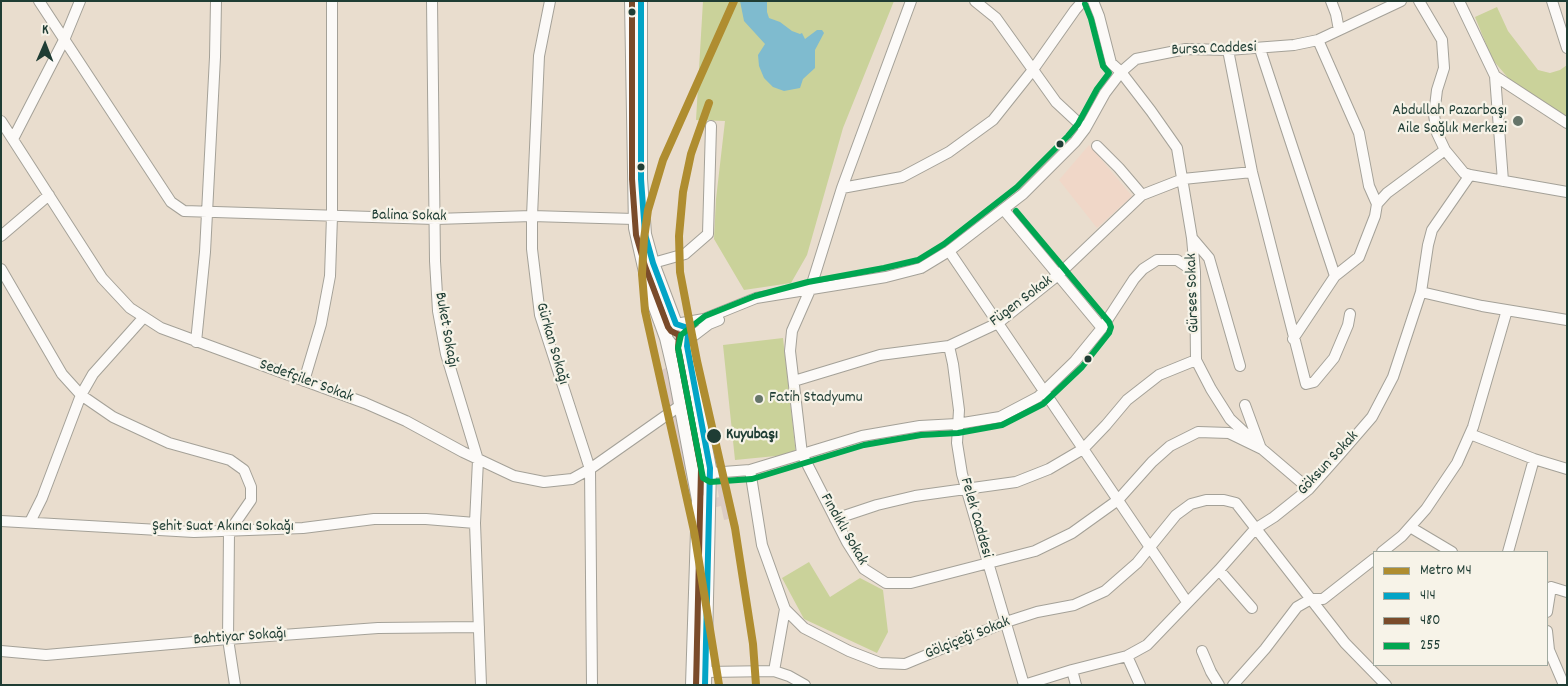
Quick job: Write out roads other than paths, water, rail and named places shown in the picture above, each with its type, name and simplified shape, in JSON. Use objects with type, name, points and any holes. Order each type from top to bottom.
[{"type":"main road","points":[[631,1],[635,228],[650,294],[666,338],[669,344],[676,347],[682,346],[688,340]]},
{"type":"main road","points":[[641,1],[642,179],[645,234],[653,263],[676,324]]},
{"type":"main road","points":[[692,685],[698,500],[681,405],[666,338],[667,329],[676,324],[682,325],[687,330],[687,346],[710,473],[705,685]]},
{"type":"street","points":[[40,1],[64,40]]},
{"type":"street","points":[[13,139],[64,40],[80,1]]},
{"type":"street","points":[[196,342],[207,212],[216,1]]},
{"type":"street","points":[[304,381],[322,324],[330,276],[332,216],[332,1]]},
{"type":"street","name":"Buket Sokağı","points":[[432,1],[435,261],[438,310],[446,354],[478,460],[475,523],[481,685]]},
{"type":"street","name":"Gürkan Sokağı","points":[[550,1],[539,56],[532,249],[540,314],[590,469],[592,685]]},
{"type":"street","name":"Fındıklı Sokak","points":[[911,1],[842,188],[810,290],[792,331],[790,351],[802,454],[847,542],[864,569],[886,583],[911,583],[1035,551],[1072,534],[1118,500],[1152,462],[1170,446],[1198,432],[1229,433],[1262,449]]},
{"type":"street","points":[[975,1],[987,5],[1032,71],[1056,102],[1085,129]]},
{"type":"street","points":[[842,188],[902,177],[949,152],[993,120],[1032,71],[1083,1]]},
{"type":"street","name":"Gürses Sokak","points":[[1093,1],[1099,16],[1111,63],[1121,72],[1151,110],[1177,148],[1192,238],[1195,272],[1196,360],[1230,419],[1309,489]]},
{"type":"street","points":[[1331,1],[1339,30]]},
{"type":"street","name":"Bursa Caddesi","points":[[810,290],[886,277],[921,268],[950,251],[1023,194],[1085,129],[1105,93],[1121,72],[1136,58],[1186,49],[1260,49],[1318,40],[1401,1]]},
{"type":"street","points":[[1419,1],[1442,40],[1444,68],[1437,90],[1434,116],[1437,134],[1445,150],[1464,173],[1567,192]]},
{"type":"street","points":[[1459,1],[1495,76],[1503,181]]},
{"type":"street","points":[[1552,1],[1567,48]]},
{"type":"street","name":"Balina Sokak","points":[[64,40],[171,202],[184,211],[435,219],[532,216],[634,219]]},
{"type":"street","points":[[1318,40],[1359,133],[1369,186],[1377,204]]},
{"type":"street","points":[[1260,49],[1334,276]]},
{"type":"street","points":[[1228,50],[1252,172],[1306,384],[1314,382],[1334,358],[1348,325],[1350,314]]},
{"type":"street","points":[[1495,76],[1567,124]]},
{"type":"street","name":"Sedefçiler Sokak","points":[[1,121],[102,278],[130,308],[161,328],[365,403],[406,421],[478,460],[514,476],[544,482],[572,479],[590,469],[681,405]]},
{"type":"street","points":[[653,263],[685,254],[708,234],[711,126]]},
{"type":"street","points":[[1097,146],[1142,195]]},
{"type":"street","points":[[1293,339],[1334,276],[1358,257],[1375,216],[1377,204],[1387,193],[1445,150]]},
{"type":"street","name":"Fügen Sokak","points":[[794,381],[880,355],[949,346],[998,323],[1058,275],[1129,205],[1142,195],[1183,179],[1252,172]]},
{"type":"street","name":"Göksun Sokak","points":[[1024,685],[1126,656],[1147,645],[1256,529],[1309,489],[1372,417],[1393,377],[1421,292],[1432,230],[1470,175]]},
{"type":"street","points":[[1,236],[49,195]]},
{"type":"street","points":[[1004,210],[1102,328]]},
{"type":"street","points":[[1192,238],[1209,258],[1240,366]]},
{"type":"street","points":[[950,251],[1188,602]]},
{"type":"street","points":[[710,473],[750,470],[862,436],[920,426],[957,424],[1000,417],[1038,397],[1074,362],[1102,328],[1134,279],[1143,269],[1157,260],[1177,260],[1195,272]]},
{"type":"street","points":[[1,269],[62,374],[81,395],[113,417],[169,443],[230,460],[244,470],[251,487],[250,500],[229,532],[228,639],[235,685]]},
{"type":"street","points":[[676,324],[704,320],[756,298],[810,290]]},
{"type":"street","points":[[688,340],[709,324],[757,304],[810,290]]},
{"type":"street","points":[[1421,292],[1567,320]]},
{"type":"street","points":[[1383,551],[1410,527],[1426,509],[1457,463],[1470,434],[1482,398],[1507,310]]},
{"type":"street","points":[[30,522],[42,498],[81,395],[93,374],[144,317]]},
{"type":"street","name":"Felek Caddesi","points":[[949,346],[959,410],[957,443],[966,489],[1024,685]]},
{"type":"street","points":[[835,519],[887,502],[915,496],[1016,482],[1049,469],[1084,449],[1127,400],[1159,375],[1196,360]]},
{"type":"street","points":[[1245,405],[1262,449]]},
{"type":"street","points":[[1470,434],[1534,459],[1567,469]]},
{"type":"street","points":[[1508,551],[1534,459]]},
{"type":"street","name":"Gölçiçeği Sokak","points":[[750,470],[762,545],[785,609],[804,628],[849,651],[880,663],[905,664],[1006,622],[1037,612],[1074,605],[1105,591],[1137,563],[1176,515],[1191,504],[1206,500],[1224,500],[1236,502],[1345,643],[1386,685]]},
{"type":"street","name":"Şehit Suat Akıncı Sokağı","points":[[1,521],[194,532],[303,528],[374,519],[426,519],[475,523]]},
{"type":"street","points":[[1410,527],[1450,551]]},
{"type":"street","points":[[1232,685],[1265,649],[1298,607],[1311,599],[1323,599],[1373,560]]},
{"type":"street","points":[[1219,570],[1252,608]]},
{"type":"street","points":[[1548,606],[1551,587],[1567,592]]},
{"type":"street","points":[[774,671],[785,609]]},
{"type":"street","name":"Bahtiyar Sokağı","points":[[1,651],[46,655],[378,628],[479,627]]},
{"type":"street","points":[[1548,640],[1549,650],[1564,685]]},
{"type":"street","points":[[1202,651],[1219,685]]},
{"type":"street","points":[[1126,656],[1140,685]]},
{"type":"street","points":[[1072,670],[1076,685]]},
{"type":"street","points":[[706,672],[774,671],[789,676],[805,685]]},
{"type":"water","points":[[740,1],[767,1],[769,18],[780,22],[792,31],[802,33],[805,39],[817,30],[822,30],[824,33],[815,50],[815,68],[803,79],[800,88],[784,91],[773,87],[764,78],[759,66],[758,55],[765,44],[744,21]]},
{"type":"metro line","name":"M4","points":[[719,685],[694,531],[645,311],[642,274],[648,210],[663,160],[734,1]]},
{"type":"metro line","name":"M4","points":[[709,103],[691,154],[683,192],[679,236],[680,272],[697,361],[735,528],[753,644],[756,685]]},
{"type":"place","name":"Abdullah Pazarbaşı Aile Sağlık Merkezi","points":[[1518,121]]},
{"type":"place","name":"Fatih Stadyumu","points":[[759,399]]},
{"type":"place","name":"Kuyubaşı","points":[[714,436]]}]
